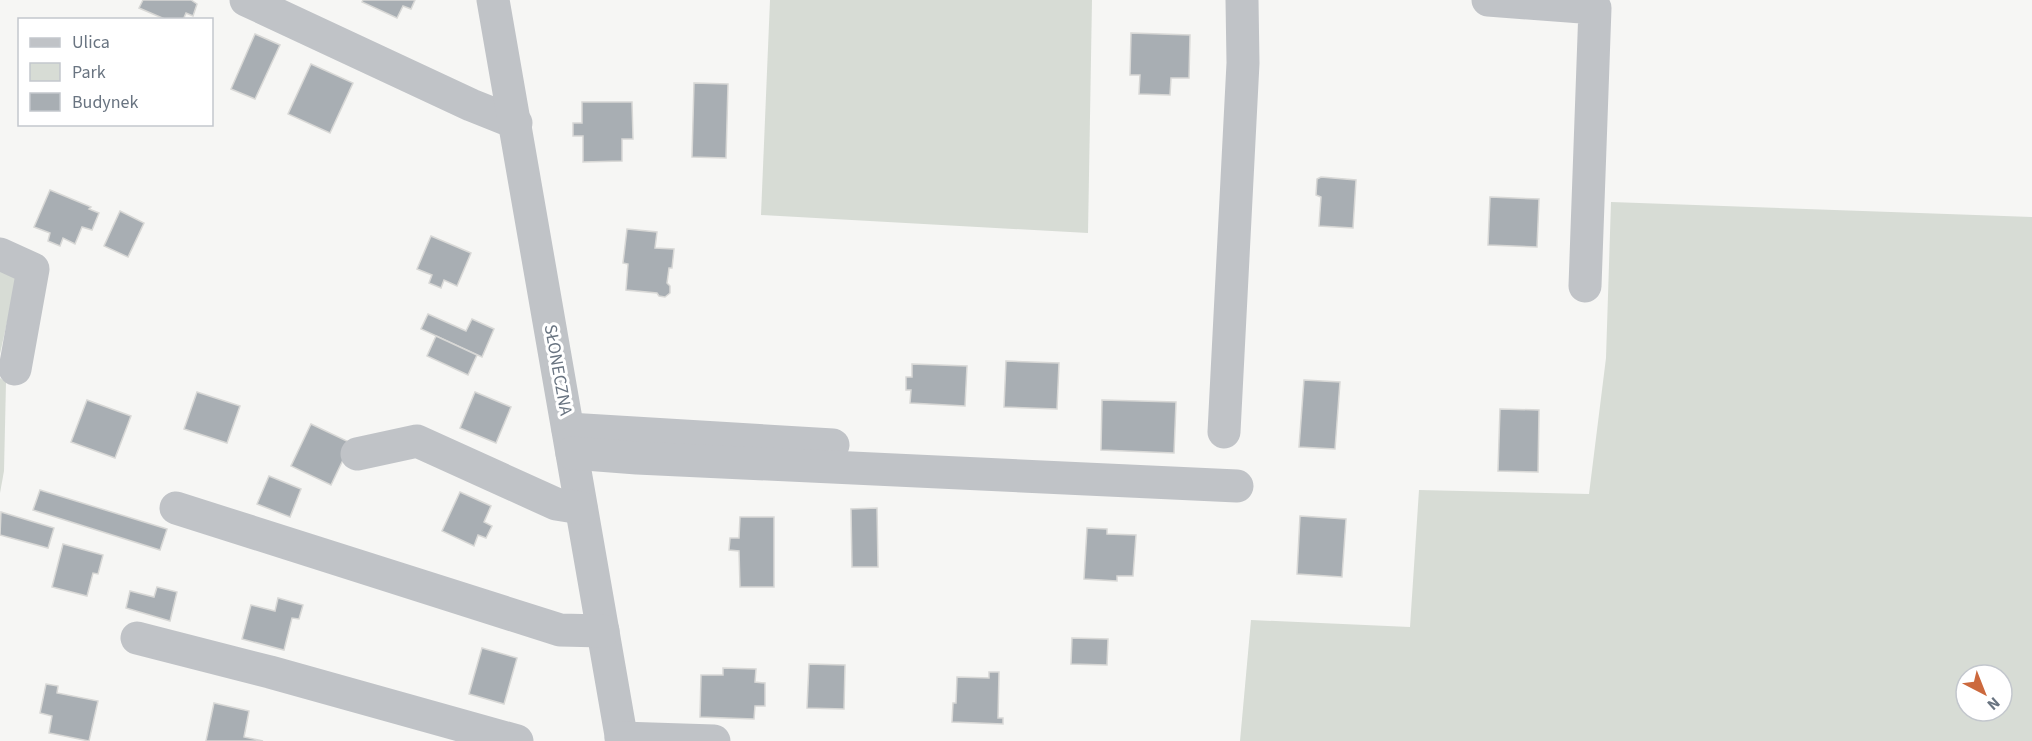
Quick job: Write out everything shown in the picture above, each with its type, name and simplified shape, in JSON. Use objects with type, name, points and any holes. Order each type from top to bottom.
[{"type":"street","points":[[246,0],[471,105],[516,123]]},
{"type":"street","name":"SŁONECZNA","points":[[493,0],[621,739]]},
{"type":"street","points":[[1224,432],[1243,53],[1242,0]]},
{"type":"street","points":[[1488,0],[1595,8],[1585,286]]},
{"type":"street","points":[[0,254],[33,268],[15,369]]},
{"type":"street","points":[[357,454],[417,441],[556,504],[581,507]]},
{"type":"street","points":[[570,441],[981,454]]},
{"type":"street","points":[[570,441],[638,458],[1238,486]]},
{"type":"street","points":[[176,508],[560,630],[603,631]]},
{"type":"street","points":[[137,638],[270,672],[517,741]]},
{"type":"street","points":[[621,739],[714,741]]},
{"type":"green space","points":[[770,0],[1092,0],[1088,233],[761,215]]},
{"type":"green space","points":[[1611,202],[2032,217],[2032,741],[1240,741],[1251,620],[1410,627],[1419,490],[1589,494],[1606,358]]},
{"type":"green space","points":[[0,269],[17,277],[0,354]]},
{"type":"green space","points":[[0,378],[6,382],[4,471],[0,493]]},
{"type":"building","points":[[143,0],[191,0],[197,4],[193,16],[186,13],[184,18],[162,18],[139,8]]},
{"type":"building","points":[[363,0],[415,0],[411,9],[403,6],[397,18],[362,2]]},
{"type":"building","points":[[1131,33],[1190,35],[1189,78],[1171,78],[1170,95],[1139,94],[1140,75],[1130,75]]},
{"type":"building","points":[[255,34],[280,45],[255,99],[231,89]]},
{"type":"building","points":[[311,64],[353,83],[330,133],[288,114]]},
{"type":"building","points":[[694,83],[728,84],[726,158],[692,157]]},
{"type":"building","points":[[582,102],[632,102],[633,139],[622,139],[622,161],[583,162],[583,136],[573,136],[573,123],[582,123]]},
{"type":"building","points":[[1321,177],[1356,180],[1353,228],[1319,226],[1321,197],[1316,195],[1317,179]]},
{"type":"building","points":[[50,190],[91,207],[89,209],[99,213],[92,230],[82,227],[75,244],[63,238],[60,246],[48,241],[50,233],[34,227]]},
{"type":"building","points":[[1490,197],[1539,199],[1537,247],[1488,245]]},
{"type":"building","points":[[120,211],[144,223],[128,257],[104,246]]},
{"type":"building","points":[[627,229],[657,232],[655,248],[674,249],[672,268],[669,268],[667,283],[670,286],[670,293],[665,297],[657,293],[626,290],[628,264],[623,263]]},
{"type":"building","points":[[431,236],[471,253],[457,286],[444,280],[441,288],[429,283],[432,275],[417,269]]},
{"type":"building","points":[[428,314],[466,331],[472,319],[494,329],[482,357],[421,329]]},
{"type":"building","points":[[436,336],[477,355],[468,375],[427,356]]},
{"type":"building","points":[[1006,361],[1059,363],[1057,409],[1004,407]]},
{"type":"building","points":[[912,364],[967,366],[965,406],[910,403],[911,390],[906,390],[906,377],[912,377]]},
{"type":"building","points":[[1304,380],[1340,382],[1335,449],[1299,447]]},
{"type":"building","points":[[197,392],[240,406],[227,443],[184,429]]},
{"type":"building","points":[[475,392],[511,407],[496,443],[460,428]]},
{"type":"building","points":[[87,400],[131,416],[115,458],[71,442]]},
{"type":"building","points":[[1102,400],[1176,402],[1174,453],[1101,450]]},
{"type":"building","points":[[1500,409],[1539,410],[1538,472],[1498,471]]},
{"type":"building","points":[[311,424],[351,443],[331,485],[291,466]]},
{"type":"building","points":[[269,476],[301,489],[290,517],[257,504]]},
{"type":"building","points":[[40,490],[167,529],[160,550],[33,510]]},
{"type":"building","points":[[460,492],[491,506],[484,522],[492,526],[486,538],[478,535],[474,546],[442,531]]},
{"type":"building","points":[[877,508],[878,567],[852,567],[851,509]]},
{"type":"building","points":[[1,512],[54,528],[48,548],[0,535]]},
{"type":"building","points":[[1300,516],[1346,519],[1342,577],[1297,574]]},
{"type":"building","points":[[740,517],[774,517],[774,587],[740,587],[739,551],[729,550],[730,538],[739,538]]},
{"type":"building","points":[[1087,528],[1107,529],[1107,534],[1136,535],[1133,576],[1117,576],[1117,581],[1084,579]]},
{"type":"building","points":[[63,544],[103,555],[98,574],[93,573],[87,596],[52,587]]},
{"type":"building","points":[[157,587],[177,592],[170,621],[126,608],[130,591],[154,597]]},
{"type":"building","points":[[278,598],[303,605],[299,619],[292,618],[284,650],[242,639],[251,605],[275,611]]},
{"type":"building","points":[[1072,638],[1108,639],[1107,665],[1071,664]]},
{"type":"building","points":[[482,648],[517,658],[504,704],[469,694]]},
{"type":"building","points":[[809,664],[845,665],[844,709],[807,708]]},
{"type":"building","points":[[723,668],[756,669],[755,682],[765,683],[765,706],[755,706],[754,719],[700,717],[701,675],[723,675]]},
{"type":"building","points":[[989,672],[999,672],[998,718],[1003,718],[1003,724],[952,722],[953,703],[956,703],[957,677],[989,678]]},
{"type":"building","points":[[46,684],[58,686],[57,693],[98,701],[89,741],[49,733],[52,716],[40,713]]},
{"type":"building","points":[[214,703],[249,711],[244,737],[263,741],[206,741]]}]
